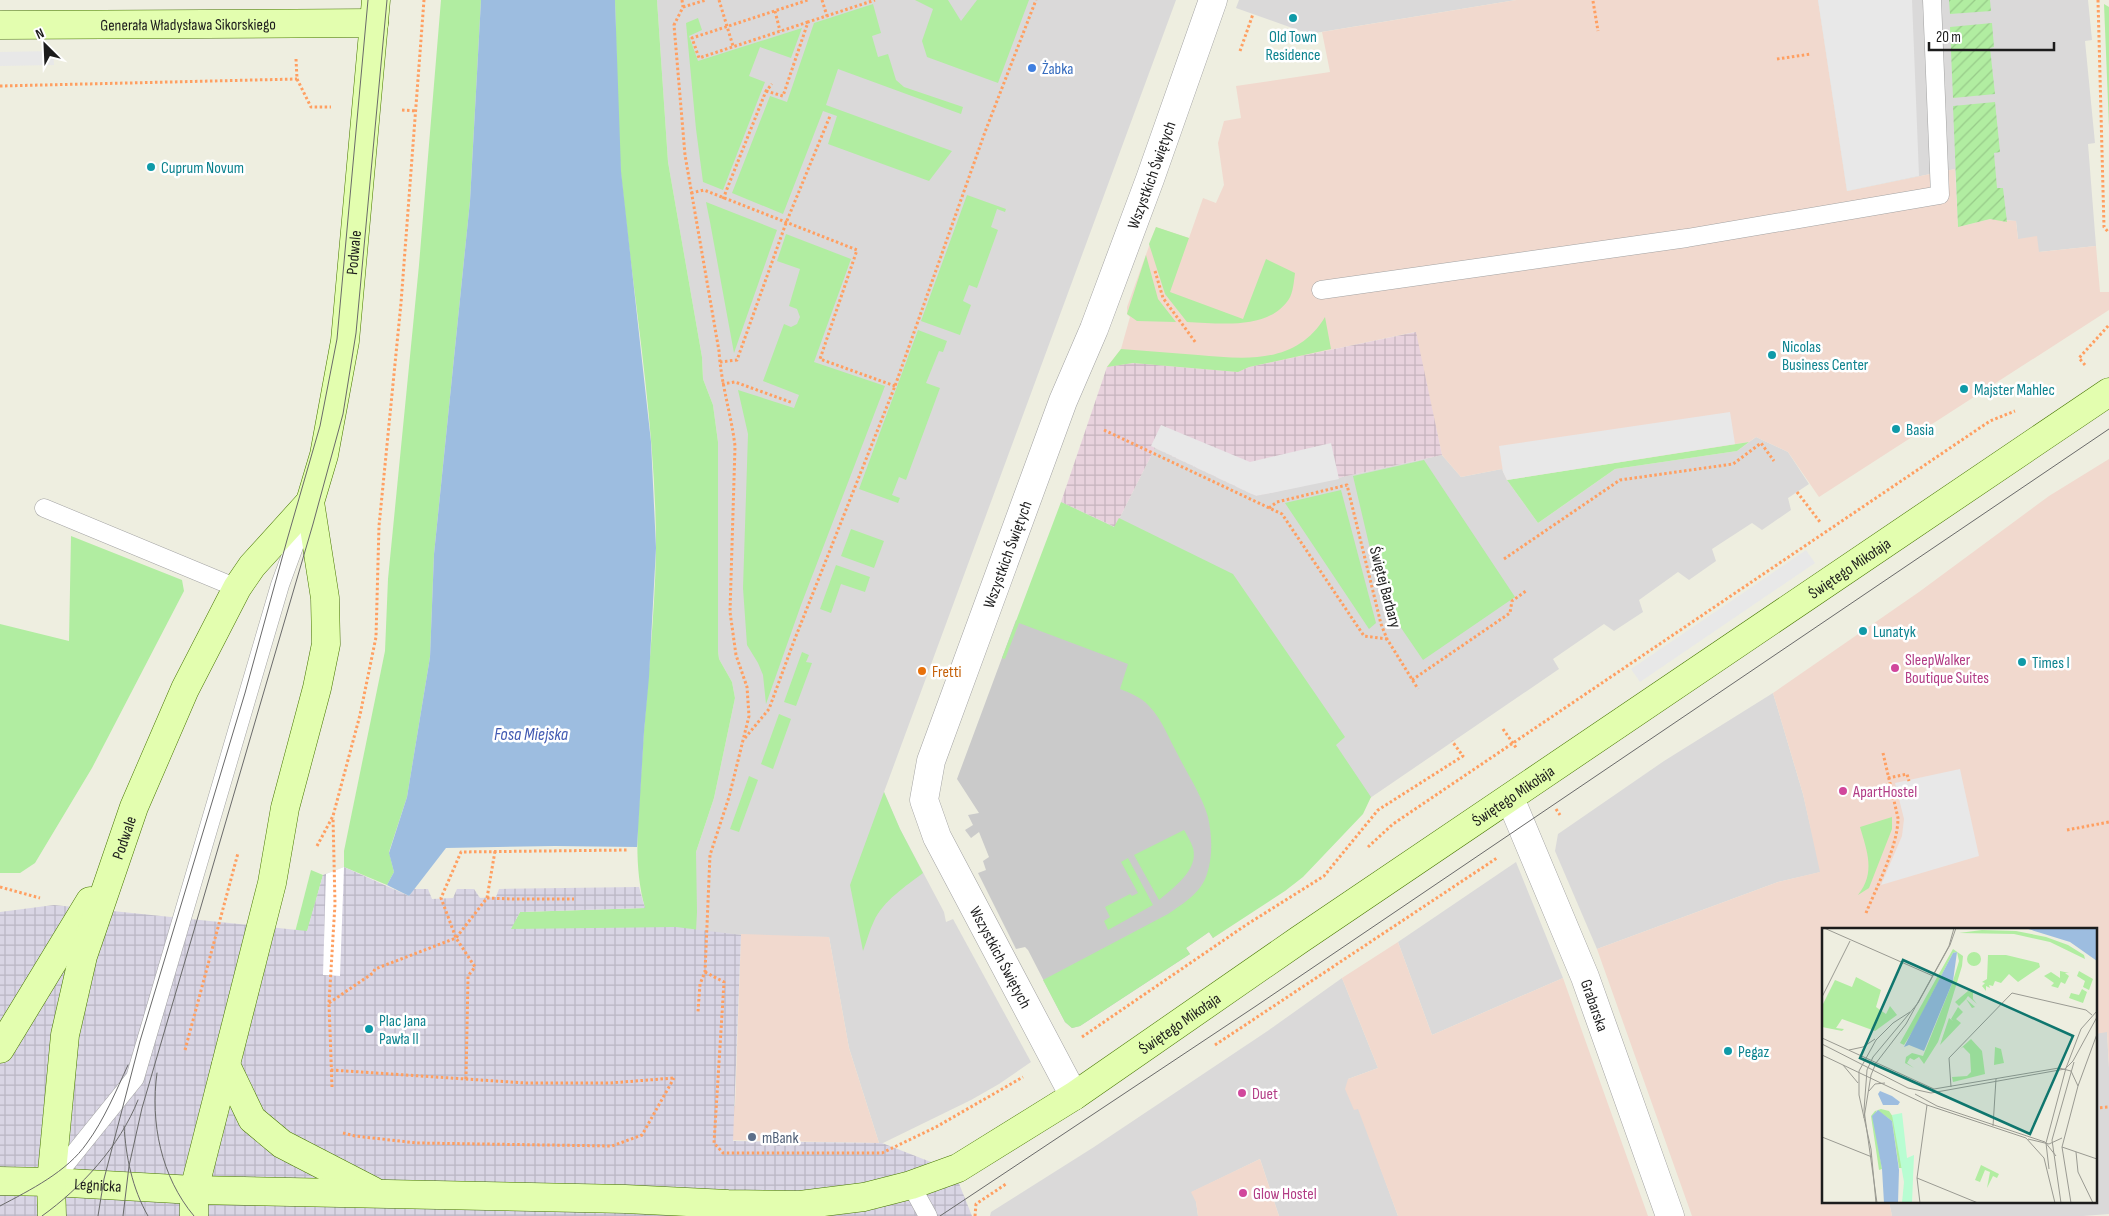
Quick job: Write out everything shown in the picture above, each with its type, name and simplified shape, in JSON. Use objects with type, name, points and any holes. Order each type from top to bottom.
[{"type":"main road","name":"Generała Władysława Sikorskiego","points":[[0,25],[375,12]]},
{"type":"main road","name":"Podwale","points":[[194,1203],[226,1065],[272,883],[285,808],[326,644],[325,598],[310,502],[324,455],[345,341],[375,12]]},
{"type":"main road","name":"Świętego Mikołaja","points":[[911,1185],[958,1168],[1074,1096],[1299,940],[2109,392]]},
{"type":"main road","name":"Podwale","points":[[52,1216],[51,1182],[65,1035],[83,956],[116,857],[134,808],[185,689],[237,588],[252,566],[310,502]]},
{"type":"main road","points":[[0,1050],[116,857]]},
{"type":"main road","points":[[226,1065],[252,1119],[282,1144],[379,1195]]},
{"type":"main road","name":"Legnicka","points":[[0,1181],[51,1182],[194,1203]]},
{"type":"main road","points":[[194,1203],[379,1195],[625,1199],[800,1205],[864,1197],[911,1185]]},
{"type":"street","name":"Wszystkich Świętych","points":[[1074,1096],[937,837],[924,800],[931,761],[1063,401],[1094,329],[1150,179],[1213,0]]},
{"type":"street","name":"Grabarska","points":[[1510,798],[1584,977],[1670,1216]]},
{"type":"lane","points":[[1320,290],[1687,238],[1940,195],[1932,0]]},
{"type":"lane","points":[[51,1182],[135,1078],[277,594],[310,502]]},
{"type":"lane","points":[[44,508],[237,588]]},
{"type":"lane","points":[[911,1185],[928,1216]]},
{"type":"path","points":[[316,848],[333,816],[360,715],[376,637],[380,526],[401,303],[424,0]]},
{"type":"path","points":[[682,0],[682,7],[674,24],[685,155],[720,362],[722,384],[732,422],[735,446],[730,612],[736,655],[748,687],[749,716],[729,797],[710,855],[705,972],[700,984],[698,1012]]},
{"type":"path","points":[[682,7],[706,0]]},
{"type":"path","points":[[719,0],[733,46]]},
{"type":"path","points":[[808,0],[692,38],[699,58],[864,2],[875,0]]},
{"type":"path","points":[[822,0],[827,16]]},
{"type":"path","points":[[744,739],[769,709],[895,386],[985,132],[1036,0]]},
{"type":"path","points":[[2098,0],[2104,226],[2109,233]]},
{"type":"path","points":[[1593,1],[1598,31]]},
{"type":"path","points":[[774,11],[780,31]]},
{"type":"path","points":[[1240,51],[1253,14]]},
{"type":"path","points":[[766,91],[783,96],[808,22]]},
{"type":"path","points":[[1778,59],[1811,54]]},
{"type":"path","points":[[296,58],[297,79],[311,107],[338,108]]},
{"type":"path","points":[[0,86],[297,79]]},
{"type":"path","points":[[723,199],[766,91],[772,84]]},
{"type":"path","points":[[720,362],[737,360],[786,223],[830,116]]},
{"type":"path","points":[[691,193],[704,190],[857,250],[820,359],[895,386]]},
{"type":"path","points":[[1154,270],[1163,298],[1196,343]]},
{"type":"path","points":[[2079,358],[2109,325]]},
{"type":"path","points":[[722,384],[735,382],[793,403]]},
{"type":"path","points":[[1104,430],[1282,514],[1364,636],[1387,640]]},
{"type":"path","points":[[1504,559],[1620,480],[1733,464],[1761,443],[1774,461]]},
{"type":"path","name":"Świętej Barbary","points":[[1269,508],[1277,502],[1346,485],[1381,624],[1387,640],[1418,689]]},
{"type":"path","points":[[1797,492],[1820,522]]},
{"type":"path","points":[[1366,850],[1393,824],[1876,498]]},
{"type":"path","points":[[1412,680],[1510,613],[1512,601],[1526,591]]},
{"type":"path","points":[[1503,729],[1520,755]]},
{"type":"path","points":[[705,972],[724,982],[714,1143],[722,1153],[882,1153],[1008,1087],[1246,925],[1324,876],[1378,810],[1463,756],[1452,741]]},
{"type":"path","points":[[1866,913],[1895,839],[1898,825],[1898,818],[1882,753]]},
{"type":"path","points":[[1888,778],[1907,774],[1909,781]]},
{"type":"path","points":[[1556,810],[1560,815]]},
{"type":"path","points":[[332,1087],[329,1003],[335,904],[333,816]]},
{"type":"path","points":[[2067,830],[2109,822]]},
{"type":"path","points":[[466,1079],[468,976],[475,967],[456,938],[441,898],[461,852],[627,850]]},
{"type":"path","points":[[329,1003],[373,973],[376,968],[456,938],[487,898],[496,851]]},
{"type":"path","points":[[1210,1048],[1498,858]]},
{"type":"path","points":[[0,888],[40,898]]},
{"type":"path","points":[[487,898],[574,898]]},
{"type":"path","points":[[185,1050],[204,981]]},
{"type":"path","points":[[331,1070],[554,1083],[610,1083],[674,1078],[642,1135],[612,1146],[418,1144],[338,1132]]},
{"type":"path","points":[[2096,1108],[2109,1107]]},
{"type":"path","points":[[975,1216],[976,1204],[1008,1182]]},
{"type":"shaded area","points":[[657,0],[1176,0],[884,792],[900,829],[944,912],[946,922],[953,919],[1031,1062],[971,1100],[883,1143],[879,1143],[849,1048],[829,937],[696,935],[696,852],[714,798],[735,698],[732,682],[719,659],[718,651],[718,442],[713,405],[703,379],[702,357],[668,162]]},
{"type":"shaded area","points":[[1239,0],[1516,0],[1309,34],[1236,8]]},
{"type":"shaded area","points":[[1516,0],[1818,0],[1847,191],[1955,169],[1958,227],[1990,219],[2016,221],[2018,239],[2037,236],[2039,252],[2096,246],[2100,292],[2109,292],[2109,310],[1819,497],[1788,452],[1756,437],[1749,442],[1507,480],[1502,469],[1461,477],[1442,455],[1415,332],[1249,367],[1238,372],[1133,363],[1107,367],[1121,349],[1130,317],[1127,314],[1127,307],[1156,227],[1189,238],[1203,198],[1216,203],[1224,185],[1218,143],[1224,121],[1241,118],[1236,86],[1330,72],[1322,32]]},
{"type":"shaded area","points":[[1818,0],[2088,0],[2092,40],[2085,41],[2095,143],[2088,144],[2096,246],[2039,252],[2018,239],[2016,221],[1990,219],[1958,227],[1955,169],[1847,191]]},
{"type":"shaded area","points":[[1818,0],[1912,0],[1919,176],[1847,191]]},
{"type":"shaded area","points":[[53,51],[54,65],[0,66],[0,52]]},
{"type":"shaded area","points":[[1416,332],[1442,455],[1256,496],[1155,448],[1115,527],[1061,502],[1107,367],[1133,363],[1238,372],[1249,367]]},
{"type":"shaded area","points":[[1730,412],[1735,444],[1507,480],[1503,472],[1499,446]]},
{"type":"shaded area","points":[[1161,425],[1250,462],[1331,443],[1339,479],[1256,496],[1151,446]]},
{"type":"shaded area","points":[[1756,437],[1788,452],[1809,484],[1788,498],[1791,510],[1762,530],[1752,523],[1712,549],[1716,561],[1689,580],[1678,572],[1639,600],[1643,612],[1614,631],[1604,624],[1553,659],[1559,669],[1272,865],[1061,502],[1115,527],[1155,448],[1256,496],[1442,455],[1461,477],[1502,469],[1507,480],[1538,523],[1615,469],[1737,451]]},
{"type":"shaded area","points":[[2109,459],[2109,1067],[2107,1032],[2096,1034],[2096,928],[1822,928],[1822,1204],[1889,1204],[1892,1216],[1692,1216],[1597,949],[1778,882],[1820,872],[1803,794],[1773,693],[1919,592],[2049,496]]},
{"type":"shaded area","points":[[1806,550],[1815,563],[1640,682],[1631,669]]},
{"type":"shaded area","points":[[1016,620],[1179,681],[1272,865],[1213,938],[1209,932],[1186,948],[1190,954],[1080,1026],[1072,1028],[1065,1022],[1028,950],[1025,947],[1016,949],[978,873],[986,870],[983,861],[989,857],[979,832],[971,838],[965,830],[973,825],[968,815],[979,813],[957,779]]},
{"type":"shaded area","points":[[1773,693],[1803,794],[1821,872],[1778,882],[1597,949],[1555,851],[1558,834],[1664,761]]},
{"type":"shaded area","points":[[1960,769],[1979,856],[1881,885],[1902,836],[1904,819],[1895,783]]},
{"type":"shaded area","points":[[1516,862],[1563,978],[1432,1035],[1398,942]]},
{"type":"shaded area","name":"Plac Jana Pawła II","points":[[344,867],[409,896],[414,889],[428,889],[432,899],[453,898],[457,889],[474,889],[480,898],[496,897],[499,889],[639,887],[645,908],[520,912],[511,929],[676,927],[741,935],[733,1141],[882,1143],[954,1171],[972,1216],[0,1216],[0,912],[54,905],[307,931],[323,875]]},
{"type":"shaded area","points":[[741,934],[829,937],[849,1048],[879,1143],[721,1140],[726,1106],[735,1106]]},
{"type":"shaded area","points":[[1398,942],[1432,1035],[1563,978],[1648,1216],[1398,1216],[1358,1109],[1354,1110],[1345,1089],[1348,1079],[1378,1068],[1342,978]]},
{"type":"shaded area","points":[[1342,978],[1378,1068],[1348,1079],[1398,1216],[1279,1216],[1260,1159],[1192,1192],[1196,1201],[1198,1216],[990,1216],[991,1212],[1094,1147],[1269,1030]]},
{"type":"shaded area","points":[[2107,1031],[2109,1067],[2109,1214],[2083,1216],[1892,1216],[1889,1204],[2096,1204],[2096,1034]]},
{"type":"shaded area","points":[[1260,1159],[1279,1216],[1198,1216],[1196,1202],[1191,1192]]},
{"type":"green space","points":[[441,0],[481,0],[470,201],[434,554],[430,657],[407,797],[389,852],[394,872],[387,885],[344,867],[344,851],[385,651],[388,579],[419,265]]},
{"type":"green space","points":[[615,0],[657,0],[668,162],[702,357],[703,379],[713,405],[718,442],[718,651],[719,659],[732,682],[735,698],[714,798],[696,852],[697,912],[694,968],[476,991],[520,912],[645,908],[639,876],[637,843],[654,605],[655,501],[648,407],[619,153]]},
{"type":"green space","points":[[915,0],[948,0],[961,21],[977,0],[1029,0],[998,83],[927,57],[922,41],[933,9]]},
{"type":"green space","points":[[1949,0],[1990,0],[1991,11],[1950,14]]},
{"type":"green space","points":[[873,4],[881,33],[872,36],[878,57],[888,54],[896,80],[904,87],[963,107],[961,114],[838,69],[826,105],[952,151],[929,181],[828,144],[837,116],[823,111],[783,214],[732,193],[770,96],[787,102],[814,23]]},
{"type":"green space","points":[[2104,4],[2109,7],[2109,127]]},
{"type":"green space","points":[[698,18],[702,30],[689,36],[698,61],[802,28],[791,58],[760,47],[749,76],[765,82],[723,190],[703,182],[686,23]]},
{"type":"green space","points":[[1992,23],[1994,47],[1990,48],[1995,94],[1953,98],[1950,27]]},
{"type":"green space","points":[[1995,102],[2000,152],[1994,153],[1997,188],[2003,188],[2007,222],[1990,219],[1958,227],[1953,106]]},
{"type":"green space","points":[[967,195],[1006,209],[1005,212],[997,209],[991,227],[998,230],[977,288],[969,285],[963,301],[971,305],[960,335],[921,321]]},
{"type":"green space","points":[[706,202],[777,230],[734,353],[710,222]]},
{"type":"green space","points":[[1156,227],[1189,238],[1170,292],[1243,319],[1266,259],[1295,273],[1289,299],[1280,309],[1256,321],[1228,324],[1187,322],[1165,294],[1149,244]]},
{"type":"green space","points":[[786,234],[851,259],[814,362],[885,386],[801,605],[766,704],[763,675],[747,645],[743,588],[748,434],[738,390],[794,408],[799,395],[763,381],[784,324],[791,327],[797,324],[800,317],[797,309],[789,306],[800,269],[777,261]]},
{"type":"green space","points":[[1146,255],[1158,299],[1176,322],[1137,321],[1127,314]]},
{"type":"green space","points":[[1325,317],[1331,349],[1249,367],[1238,372],[1133,363],[1107,367],[1121,349],[1234,358],[1269,356],[1300,344],[1313,333]]},
{"type":"green space","points":[[918,330],[947,341],[943,352],[939,351],[926,383],[940,388],[906,480],[899,477],[892,495],[900,498],[898,503],[859,489]]},
{"type":"green space","points":[[1749,442],[1737,451],[1615,469],[1538,523],[1507,480]]},
{"type":"green space","points":[[1424,460],[1515,597],[1423,660],[1395,619],[1387,621],[1353,476]]},
{"type":"green space","points":[[1341,490],[1376,623],[1369,629],[1285,503]]},
{"type":"green space","points":[[1061,502],[1114,527],[1119,518],[1233,574],[1345,737],[1336,745],[1371,797],[1363,814],[1303,877],[1285,891],[1213,938],[1209,932],[1186,948],[1190,954],[1080,1026],[1072,1028],[1065,1022],[1043,980],[1168,914],[1186,902],[1201,887],[1207,874],[1211,838],[1208,817],[1199,793],[1162,723],[1146,703],[1120,689],[1128,664],[1019,623],[1005,659],[1002,658]]},
{"type":"green space","points":[[851,529],[884,541],[874,568],[841,556]]},
{"type":"green space","points":[[71,536],[182,580],[184,591],[92,768],[35,863],[20,873],[0,873],[0,624],[69,641]]},
{"type":"green space","points":[[836,565],[870,577],[865,592],[841,584],[831,613],[820,609]]},
{"type":"green space","points":[[802,652],[809,655],[806,662],[812,663],[796,706],[784,702]]},
{"type":"green space","points":[[779,714],[791,719],[773,769],[761,764]]},
{"type":"green space","points":[[749,776],[758,780],[739,832],[730,829]]},
{"type":"green space","points":[[884,792],[900,829],[923,873],[883,907],[872,925],[863,951],[850,885]]},
{"type":"green space","points":[[1892,817],[1892,829],[1869,888],[1858,895],[1864,887],[1868,870],[1867,853],[1860,827]]},
{"type":"green space","points":[[1184,830],[1193,848],[1192,864],[1184,878],[1159,900],[1134,855]]},
{"type":"green space","points":[[1128,858],[1153,905],[1108,930],[1104,921],[1110,917],[1105,907],[1130,894],[1132,896],[1138,893],[1121,862]]},
{"type":"green space","points":[[311,870],[323,875],[288,1000],[277,1002]]},
{"type":"water","name":"Fosa Miejska","points":[[481,0],[615,0],[621,171],[651,442],[656,548],[637,847],[446,848],[409,896],[387,885],[394,872],[389,853],[407,797],[430,657],[434,554],[470,201]]},
{"type":"pier","points":[[344,867],[340,976],[323,975],[326,874]]},
{"type":"tram line","points":[[98,1216],[104,1179],[140,1041],[245,693],[320,426],[337,339],[368,0]]},
{"type":"tram line","points":[[123,1216],[129,1166],[142,1108],[313,524],[343,414],[356,333],[387,0]]},
{"type":"tram line","points":[[940,1216],[1256,1006],[2109,429]]},
{"type":"tram line","points":[[0,1206],[59,1171],[79,1153],[99,1125],[128,1065]]},
{"type":"tram line","points":[[157,1073],[155,1111],[160,1148],[173,1184],[194,1216]]},
{"type":"tram line","points":[[42,1216],[71,1193],[98,1165],[121,1134],[138,1100]]},
{"type":"tram line","points":[[124,1126],[131,1172],[142,1205],[148,1216]]},
{"type":"place","name":"Old Town Residence","points":[[1293,18]]},
{"type":"place","name":"Żabka","points":[[1032,68]]},
{"type":"place","name":"Cuprum Novum","points":[[151,167]]},
{"type":"place","name":"Nicolas Business Center","points":[[1772,355]]},
{"type":"place","name":"Majster Mahlec","points":[[1964,389]]},
{"type":"place","name":"Basia","points":[[1896,429]]},
{"type":"place","name":"Lunatyk","points":[[1863,631]]},
{"type":"place","name":"Times I","points":[[2022,662]]},
{"type":"place","name":"SleepWalker Boutique Suites","points":[[1895,668]]},
{"type":"place","name":"Fretti","points":[[922,671]]},
{"type":"place","name":"ApartHostel","points":[[1843,791]]},
{"type":"place","name":"Plac Jana Pawła II","points":[[369,1029]]},
{"type":"place","name":"Pegaz","points":[[1728,1051]]},
{"type":"place","name":"Duet","points":[[1242,1093]]},
{"type":"place","name":"mBank","points":[[752,1137]]},
{"type":"place","name":"Glow Hostel","points":[[1243,1193]]}]
